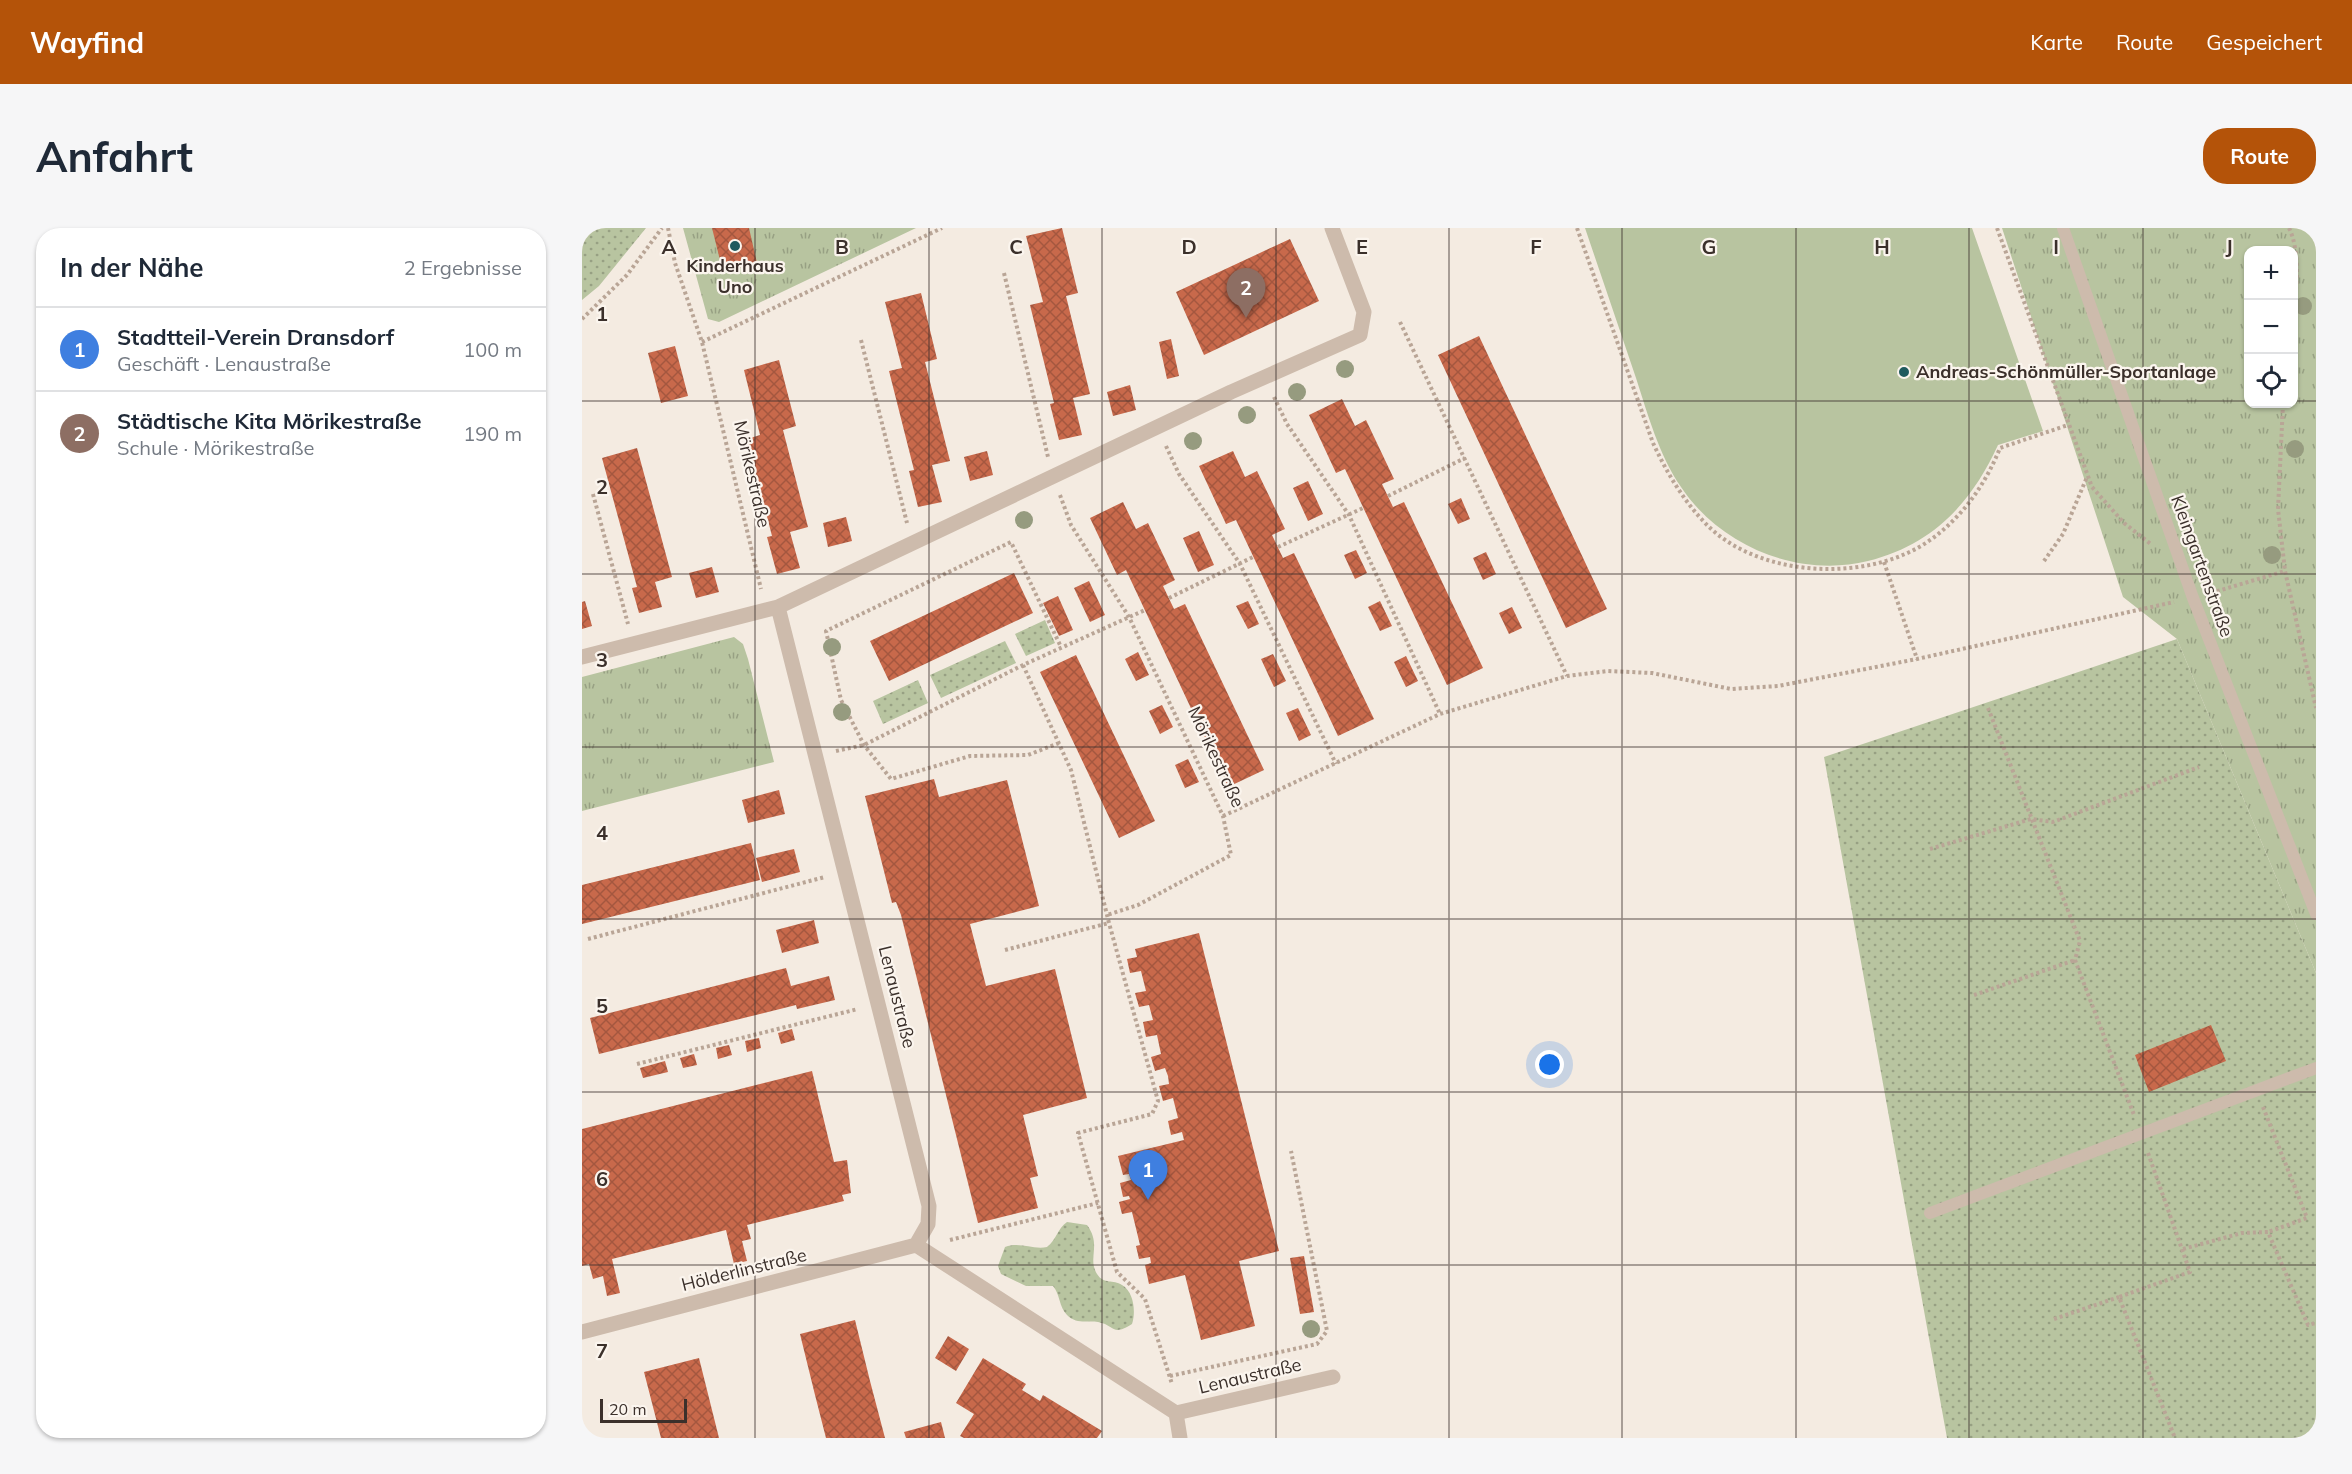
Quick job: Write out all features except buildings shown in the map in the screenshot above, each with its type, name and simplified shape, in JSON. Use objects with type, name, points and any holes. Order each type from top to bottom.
[{"type":"street","points":[[582,657],[778,607],[913,545],[1157,427],[1360,335],[1364,312],[1332,228]]},
{"type":"street","name":"Lenaustraße","points":[[778,607],[929,1206],[928,1224],[916,1245]]},
{"type":"street","points":[[916,1245],[1176,1413],[1180,1438]]},
{"type":"street","name":"Hölderlinstraße","points":[[582,1332],[916,1245]]},
{"type":"street","name":"Lenaustraße","points":[[1176,1413],[1333,1377]]},
{"type":"lane","name":"Kleingartenstraße","points":[[2063,228],[2193,598],[2316,914]]},
{"type":"lane","points":[[1930,1213],[2316,1068]]},
{"type":"path","points":[[582,319],[627,275],[662,228]]},
{"type":"path","name":"Mörikestraße","points":[[668,228],[675,263],[702,342],[758,586],[778,607]]},
{"type":"path","points":[[702,342],[942,228]]},
{"type":"path","points":[[1577,228],[1653,443],[1669,475],[1709,527],[1734,544],[1785,564],[1807,568],[1854,568],[1884,562],[1932,539],[1953,521],[1985,479],[2000,448],[2068,425]]},
{"type":"path","points":[[1998,228],[2092,487],[2124,523],[2163,554],[2181,563]]},
{"type":"path","points":[[2289,228],[2293,235],[2296,273],[2295,300]]},
{"type":"path","name":"Mörikestraße","points":[[1004,273],[1053,478],[1071,525],[1129,617],[1223,816],[1231,855],[1138,905],[1107,915]]},
{"type":"path","points":[[1400,322],[1567,676]]},
{"type":"path","points":[[861,340],[913,545]]},
{"type":"path","points":[[1265,377],[1287,424],[1349,515],[1440,714]]},
{"type":"path","points":[[2283,408],[2278,509],[2285,572],[2316,708]]},
{"type":"path","points":[[1157,427],[1179,474],[1240,564],[1336,764]]},
{"type":"path","points":[[1388,496],[1465,458]]},
{"type":"path","points":[[2044,561],[2063,534],[2088,477]]},
{"type":"path","points":[[593,494],[634,644]]},
{"type":"path","points":[[1278,547],[1363,508]]},
{"type":"path","points":[[1059,743],[1028,755],[970,756],[891,778],[864,745],[842,700],[826,631],[1011,542],[1061,647]]},
{"type":"path","points":[[1169,598],[1253,557]]},
{"type":"path","points":[[1884,562],[1917,659]]},
{"type":"path","points":[[1223,816],[1440,714],[1567,676],[1608,671],[1652,673],[1731,689],[1778,686],[1917,659],[2193,598],[2285,572]]},
{"type":"path","points":[[815,756],[864,745],[1023,665],[1144,610]]},
{"type":"path","name":"Lenaustraße","points":[[1023,665],[1071,770],[1108,923],[1158,1101],[1152,1114],[1078,1133],[1117,1272],[1145,1299],[1173,1387]]},
{"type":"path","points":[[1988,708],[2080,941],[2075,960],[2190,1272],[2054,1319]]},
{"type":"path","points":[[1930,849],[2031,819],[2053,822],[2199,767]]},
{"type":"path","points":[[588,939],[845,872]]},
{"type":"path","points":[[1005,950],[1108,923]]},
{"type":"path","points":[[1974,994],[2075,960]]},
{"type":"path","points":[[637,1064],[879,1004]]},
{"type":"path","points":[[2183,1249],[2242,1233],[2268,1232],[2307,1218],[2256,1091]]},
{"type":"path","points":[[1170,1376],[1317,1344],[1327,1331],[1291,1151]]},
{"type":"path","points":[[916,1245],[941,1242],[1098,1203]]},
{"type":"path","points":[[2268,1232],[2308,1325],[2316,1323]]},
{"type":"path","points":[[2119,1297],[2175,1438]]},
{"type":"green space","points":[[582,228],[646,228],[599,286],[582,300]]},
{"type":"green space","points":[[683,228],[916,228],[719,322],[708,319]]},
{"type":"green space","name":"Andreas-Schönmüller-Sportanlage","points":[[1585,228],[1972,228],[2043,431],[1998,445],[1975,486],[1947,519],[1930,533],[1891,554],[1842,565],[1815,565],[1789,561],[1764,553],[1717,526],[1698,508],[1673,475],[1650,420]]},
{"type":"green space","points":[[2002,228],[2316,228],[2316,973],[2177,639],[2123,597]]},
{"type":"green space","points":[[1045,620],[1055,643],[1026,656],[1015,634]]},
{"type":"green space","points":[[734,637],[743,644],[748,659],[774,762],[582,811],[582,677]]},
{"type":"green space","points":[[2177,639],[2316,973],[2316,1438],[1947,1438],[1824,757]]},
{"type":"green space","points":[[1005,641],[1016,663],[941,698],[930,675]]},
{"type":"green space","points":[[918,680],[928,703],[883,724],[873,701]]},
{"type":"green space","points":[[1067,1222],[1087,1225],[1094,1245],[1094,1268],[1103,1280],[1119,1283],[1129,1292],[1134,1308],[1132,1324],[1117,1330],[1104,1323],[1075,1320],[1064,1312],[1053,1286],[1026,1286],[1001,1274],[998,1266],[1005,1247],[1016,1245],[1047,1247]]},
{"type":"place","name":"Kinderhaus Uno","points":[[735,246]]},
{"type":"place","name":"Städtische Kita Mörikestraße","points":[[1246,318]]},
{"type":"place","name":"Andreas-Schönmüller-Sportanlage","points":[[1904,372]]},
{"type":"place","name":"Stadtteil-Verein Dransdorf","points":[[1148,1200]]}]
